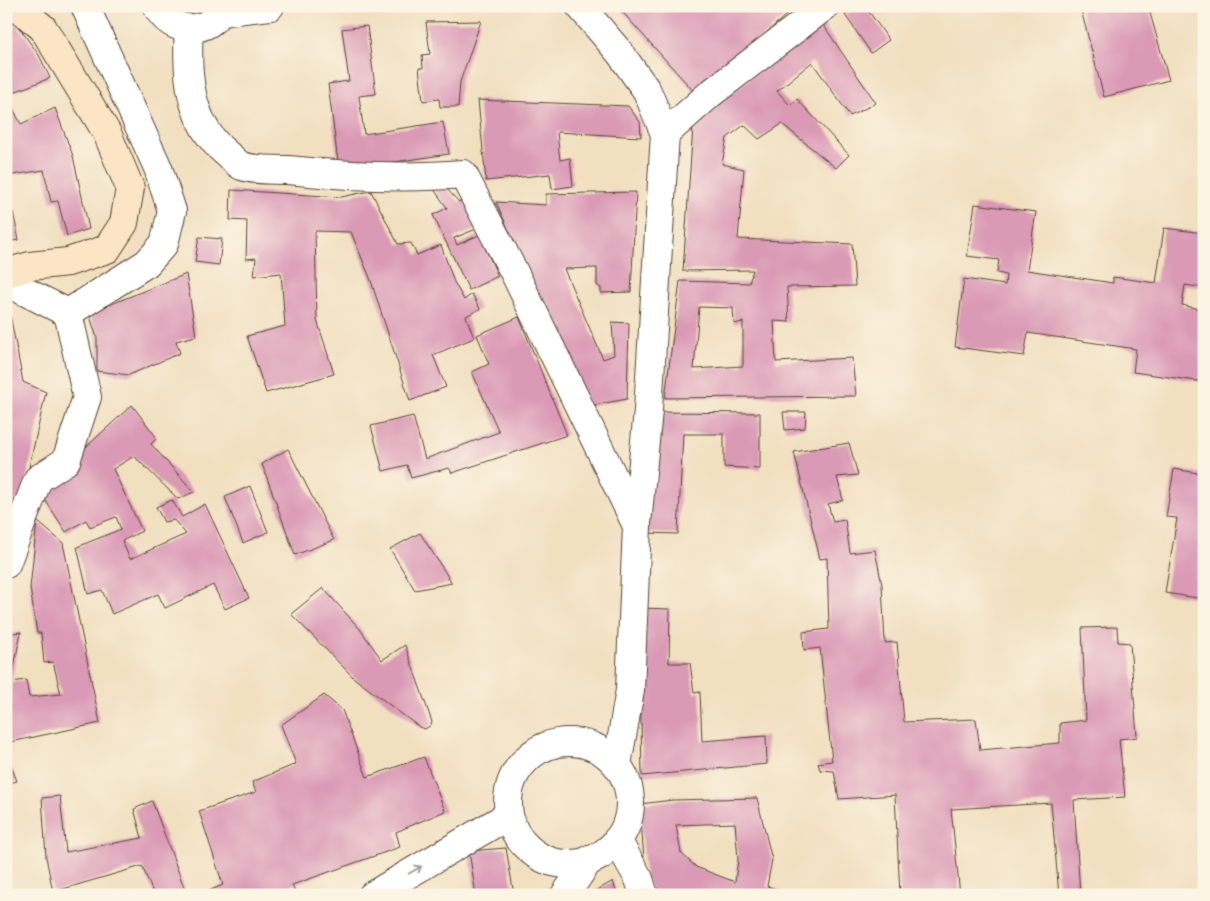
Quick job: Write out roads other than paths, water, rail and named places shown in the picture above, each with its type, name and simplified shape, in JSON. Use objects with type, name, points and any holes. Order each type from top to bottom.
[{"type":"street","points":[[6,272],[30,266],[68,262],[106,248],[124,223],[130,188],[107,133],[43,28],[16,6]]},
{"type":"street","points":[[68,313],[147,263],[164,244],[172,211],[158,168],[85,6]]},
{"type":"street","points":[[157,6],[169,22],[189,29],[202,27],[212,21],[222,9],[270,6]]},
{"type":"street","points":[[580,6],[620,53],[647,91],[665,134],[648,410],[637,526],[630,690],[617,764]]},
{"type":"street","points":[[665,134],[710,94],[825,6]]},
{"type":"street","points":[[189,29],[187,56],[190,91],[199,118],[215,144],[242,166],[337,175],[418,178],[463,174],[515,274],[637,526]]},
{"type":"street","points":[[6,282],[68,313]]},
{"type":"street","points":[[6,564],[38,479],[66,461],[87,397],[68,313]]},
{"type":"street","points":[[563,742],[583,743],[602,751],[617,764],[627,782],[631,803],[627,822],[617,840],[604,852],[588,860],[569,864],[548,860],[531,850],[517,834],[510,816],[509,795],[514,776],[526,759],[543,747],[563,742]]},
{"type":"street","points":[[373,895],[510,816]]},
{"type":"street","points":[[617,840],[639,879],[644,895]]},
{"type":"street","points":[[565,895],[588,860]]}]
